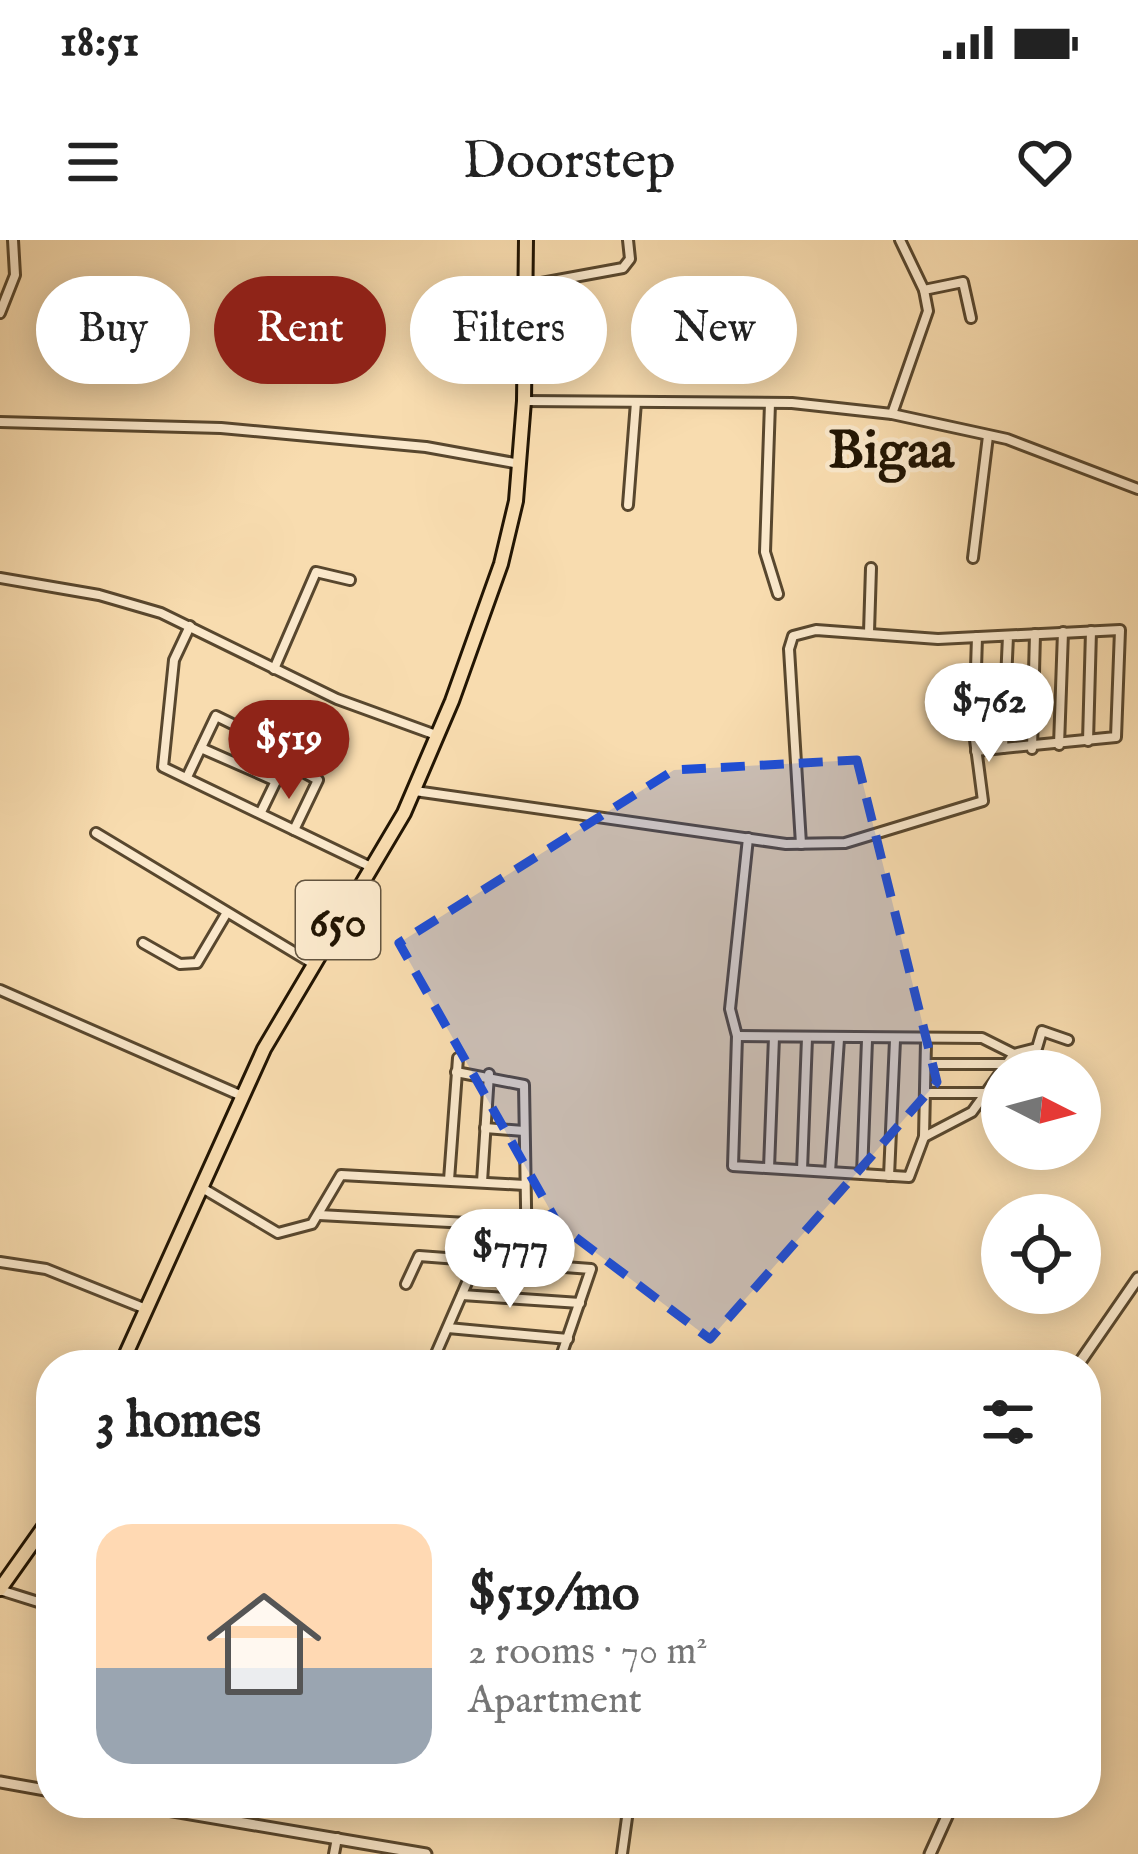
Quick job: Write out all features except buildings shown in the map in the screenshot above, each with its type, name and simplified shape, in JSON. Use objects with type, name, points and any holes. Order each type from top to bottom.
[{"type":"main road","name":"650","points":[[525,276],[526,240]]},
{"type":"main road","name":"650","points":[[129,1350],[243,1097],[312,963],[415,790],[439,736],[506,548],[521,464],[524,384]]},
{"type":"main road","points":[[0,1589],[36,1538]]},
{"type":"street","points":[[0,313],[15,275],[13,240]]},
{"type":"street","points":[[579,276],[623,268],[630,259],[628,240]]},
{"type":"street","points":[[892,414],[928,310],[925,290],[900,240]]},
{"type":"street","points":[[925,290],[963,282],[971,318]]},
{"type":"street","points":[[524,401],[770,403],[892,414],[988,436],[1138,489]]},
{"type":"street","points":[[628,505],[636,402]]},
{"type":"street","points":[[770,403],[765,552],[778,594]]},
{"type":"street","points":[[0,422],[220,428],[426,447],[521,464]]},
{"type":"street","points":[[973,558],[988,436]]},
{"type":"street","points":[[869,632],[871,568]]},
{"type":"street","points":[[274,668],[316,572],[350,580]]},
{"type":"street","points":[[0,578],[110,597],[190,626],[337,699],[439,736]]},
{"type":"street","points":[[190,626],[174,660],[163,767],[370,867]]},
{"type":"street","points":[[801,844],[793,636],[817,630],[977,638],[1120,631],[1116,737],[976,751]]},
{"type":"street","points":[[1059,745],[1063,632]]},
{"type":"street","points":[[1088,741],[1091,632]]},
{"type":"street","points":[[1032,749],[1034,634]]},
{"type":"street","points":[[1003,748],[1008,636]]},
{"type":"street","points":[[415,790],[748,838],[845,843],[981,805],[976,751],[977,638]]},
{"type":"street","points":[[187,777],[216,716],[290,752],[261,812]]},
{"type":"street","points":[[201,748],[275,781]]},
{"type":"street","points":[[285,762],[318,781],[294,830]]},
{"type":"street","points":[[96,833],[312,963]]},
{"type":"street","points":[[748,838],[730,1009],[737,1036],[733,1166],[909,1177],[924,1136],[926,1041],[931,1036],[982,1037],[1006,1050]]},
{"type":"street","points":[[143,943],[180,964],[196,963],[226,914]]},
{"type":"street","points":[[0,990],[243,1097]]},
{"type":"street","points":[[1029,1050],[1037,1048],[1042,1031],[1068,1040]]},
{"type":"street","points":[[737,1036],[926,1041]]},
{"type":"street","points":[[769,1168],[774,1037]]},
{"type":"street","points":[[802,1170],[807,1038]]},
{"type":"street","points":[[830,1172],[839,1039]]},
{"type":"street","points":[[862,1174],[867,1040]]},
{"type":"street","points":[[889,1176],[896,1040]]},
{"type":"street","points":[[448,1180],[458,1058]]},
{"type":"street","points":[[926,1064],[981,1064]]},
{"type":"street","points":[[456,1072],[489,1074],[524,1085],[527,1265]]},
{"type":"street","points":[[482,1182],[489,1074]]},
{"type":"street","points":[[926,1093],[981,1094]]},
{"type":"street","points":[[924,1136],[972,1112],[981,1101]]},
{"type":"street","points":[[485,1128],[524,1131]]},
{"type":"street","points":[[204,1189],[278,1233],[297,1232],[319,1215],[341,1175],[525,1185]]},
{"type":"street","points":[[319,1215],[526,1226]]},
{"type":"street","points":[[406,1284],[419,1256],[591,1269],[564,1350]]},
{"type":"street","points":[[0,1262],[46,1269],[147,1310]]},
{"type":"street","points":[[438,1350],[476,1262]]},
{"type":"street","points":[[1088,1350],[1138,1278]]},
{"type":"street","points":[[462,1295],[580,1303]]},
{"type":"street","points":[[448,1328],[568,1339]]},
{"type":"street","points":[[0,1589],[36,1601]]},
{"type":"street","points":[[0,1782],[36,1788]]},
{"type":"street","points":[[217,1818],[426,1854]]},
{"type":"street","points":[[622,1854],[627,1818]]},
{"type":"street","points":[[930,1854],[946,1818]]},
{"type":"street","points":[[334,1854],[338,1838]]},
{"type":"highlighted area","points":[[857,760],[937,1082],[710,1339],[558,1224],[399,943],[674,770]]},
{"type":"district","name":"Bigaa","points":[[891,448]]}]
